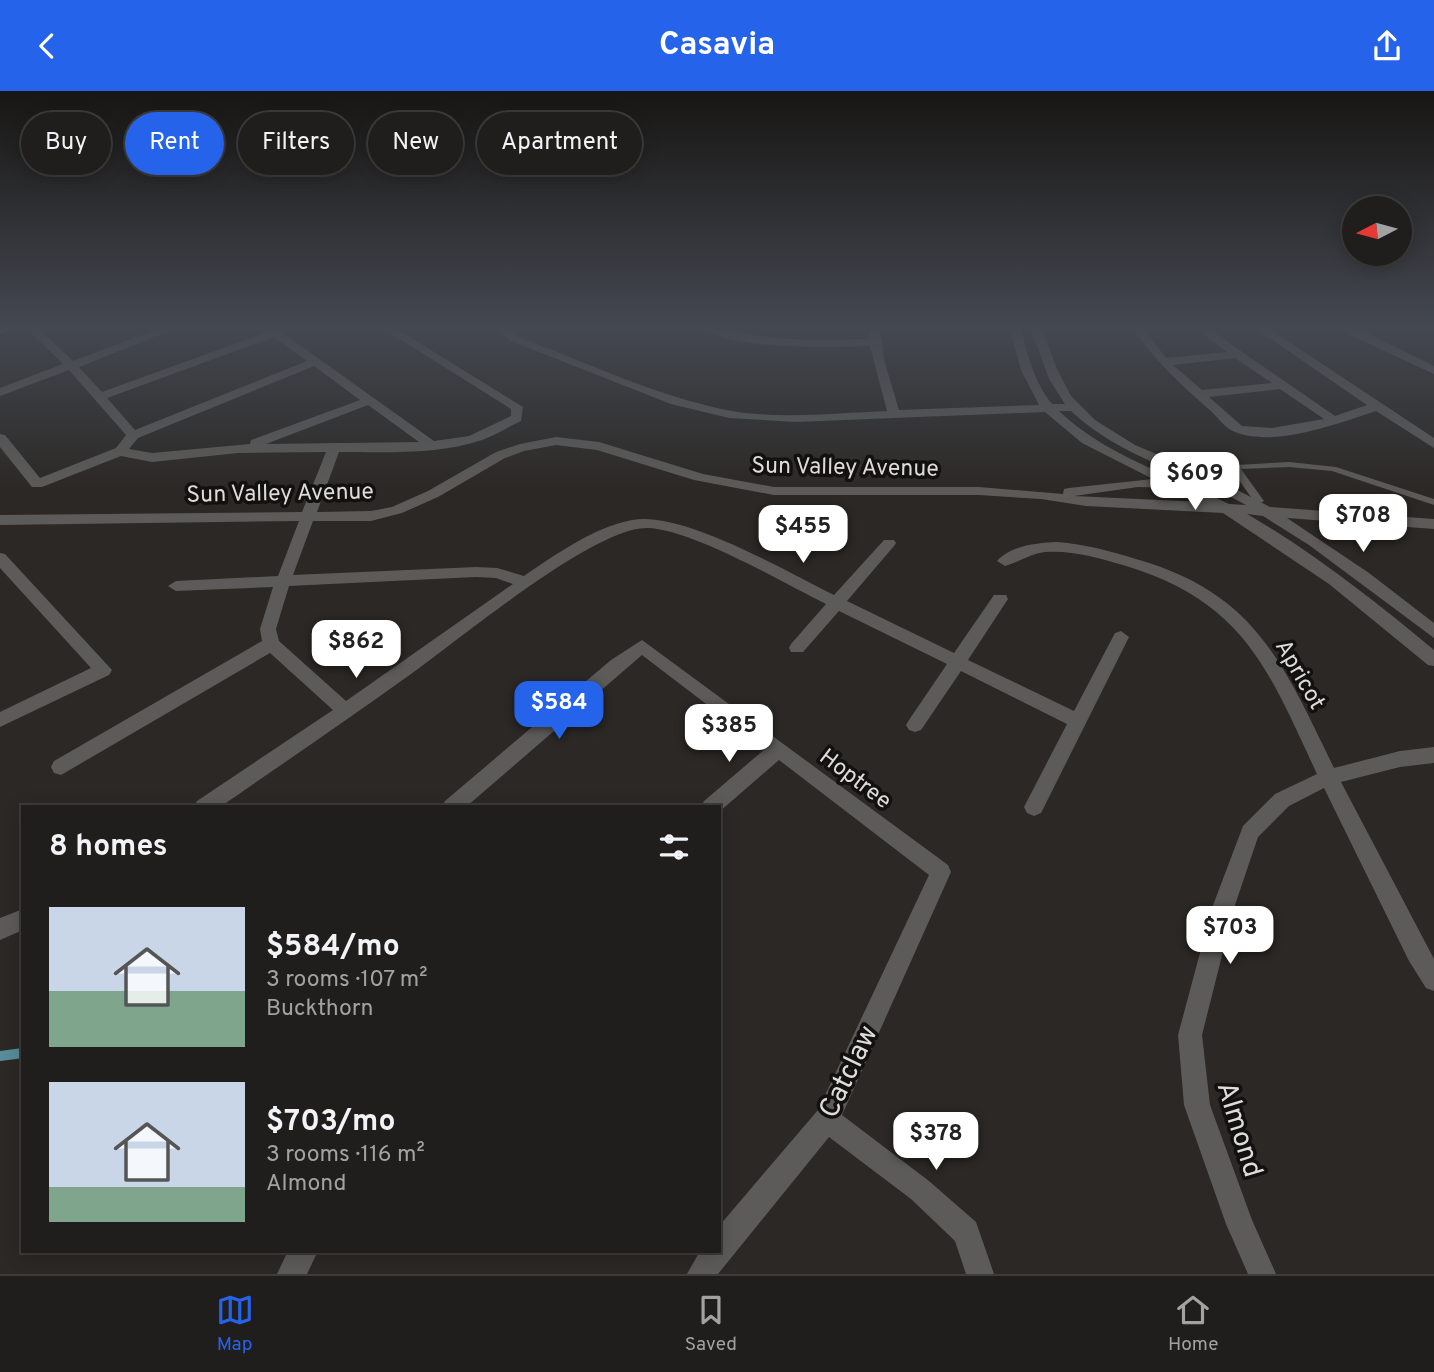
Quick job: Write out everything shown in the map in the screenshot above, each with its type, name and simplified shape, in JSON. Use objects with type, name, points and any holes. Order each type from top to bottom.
[{"type":"street","points":[[0,392],[28,381]]},
{"type":"street","points":[[86,381],[132,435]]},
{"type":"street","points":[[100,397],[140,381]]},
{"type":"street","points":[[0,438],[37,484],[121,451],[132,435],[266,381]]},
{"type":"street","points":[[344,381],[430,445]]},
{"type":"street","points":[[121,451],[131,457],[150,457],[246,447],[334,449],[430,445],[471,440],[517,418],[517,407],[475,381]]},
{"type":"street","points":[[622,381],[675,401],[729,414],[795,418],[1073,407]]},
{"type":"street","points":[[885,381],[895,416]]},
{"type":"street","points":[[1031,381],[1049,409],[1065,424],[1096,445],[1180,477]]},
{"type":"street","points":[[1056,381],[1073,407],[1108,434],[1313,562],[1434,660]]},
{"type":"street","points":[[1183,381],[1238,429],[1244,431],[1292,429],[1335,421],[1377,406]]},
{"type":"street","points":[[1276,381],[1335,421]]},
{"type":"street","points":[[1340,381],[1434,444]]},
{"type":"street","points":[[1197,394],[1257,390],[1282,385]]},
{"type":"street","points":[[246,447],[370,400]]},
{"type":"street","name":"Sun Valley Avenue","points":[[0,520],[371,516],[397,510],[427,496],[483,462],[540,443],[567,440],[593,443],[681,471],[761,490],[929,490],[1041,495],[1086,502],[1228,509],[1262,507],[1310,515],[1434,524]]},
{"type":"street","points":[[334,449],[282,581],[268,629],[271,644],[346,711]]},
{"type":"street","name":"Sun Valley Avenue","points":[[1041,495],[1180,477],[1237,495],[1262,507]]},
{"type":"street","points":[[1262,507],[1335,556],[1434,632]]},
{"type":"street","points":[[207,805],[527,583],[604,533],[632,524],[654,523],[682,531],[735,553],[1077,721]]},
{"type":"street","points":[[797,648],[889,543]]},
{"type":"street","name":"Apricot","points":[[1005,561],[1032,547],[1079,549],[1139,565],[1181,579],[1208,595],[1247,630],[1280,681],[1417,953],[1434,980]]},
{"type":"street","points":[[0,558],[103,670],[0,720]]},
{"type":"street","points":[[176,586],[476,572],[497,573],[527,583]]},
{"type":"street","points":[[915,725],[1000,599]]},
{"type":"street","points":[[1034,807],[1121,637]]},
{"type":"street","points":[[61,767],[271,644]]},
{"type":"street","name":"Hoptree","points":[[454,805],[642,646],[941,872]]},
{"type":"street","points":[[713,805],[777,750]]},
{"type":"street","name":"Almond","points":[[1262,1274],[1240,1224],[1197,1105],[1189,1035],[1223,908],[1250,832],[1282,800],[1329,777],[1400,759],[1434,755]]},
{"type":"street","name":"Catclaw","points":[[721,1246],[827,1119],[941,872]]},
{"type":"street","points":[[0,929],[21,920]]},
{"type":"street","points":[[827,1119],[920,1190],[966,1232],[980,1274]]},
{"type":"street","points":[[291,1274],[303,1253]]},
{"type":"street","name":"Catclaw","points":[[701,1274],[716,1253]]},
{"type":"lane","points":[[1180,477],[1235,468],[1288,464],[1321,467],[1353,474],[1406,496],[1434,502]]},
{"type":"lane","points":[[1235,468],[1262,507]]},
{"type":"waterway","points":[[0,1056],[21,1053]]}]
